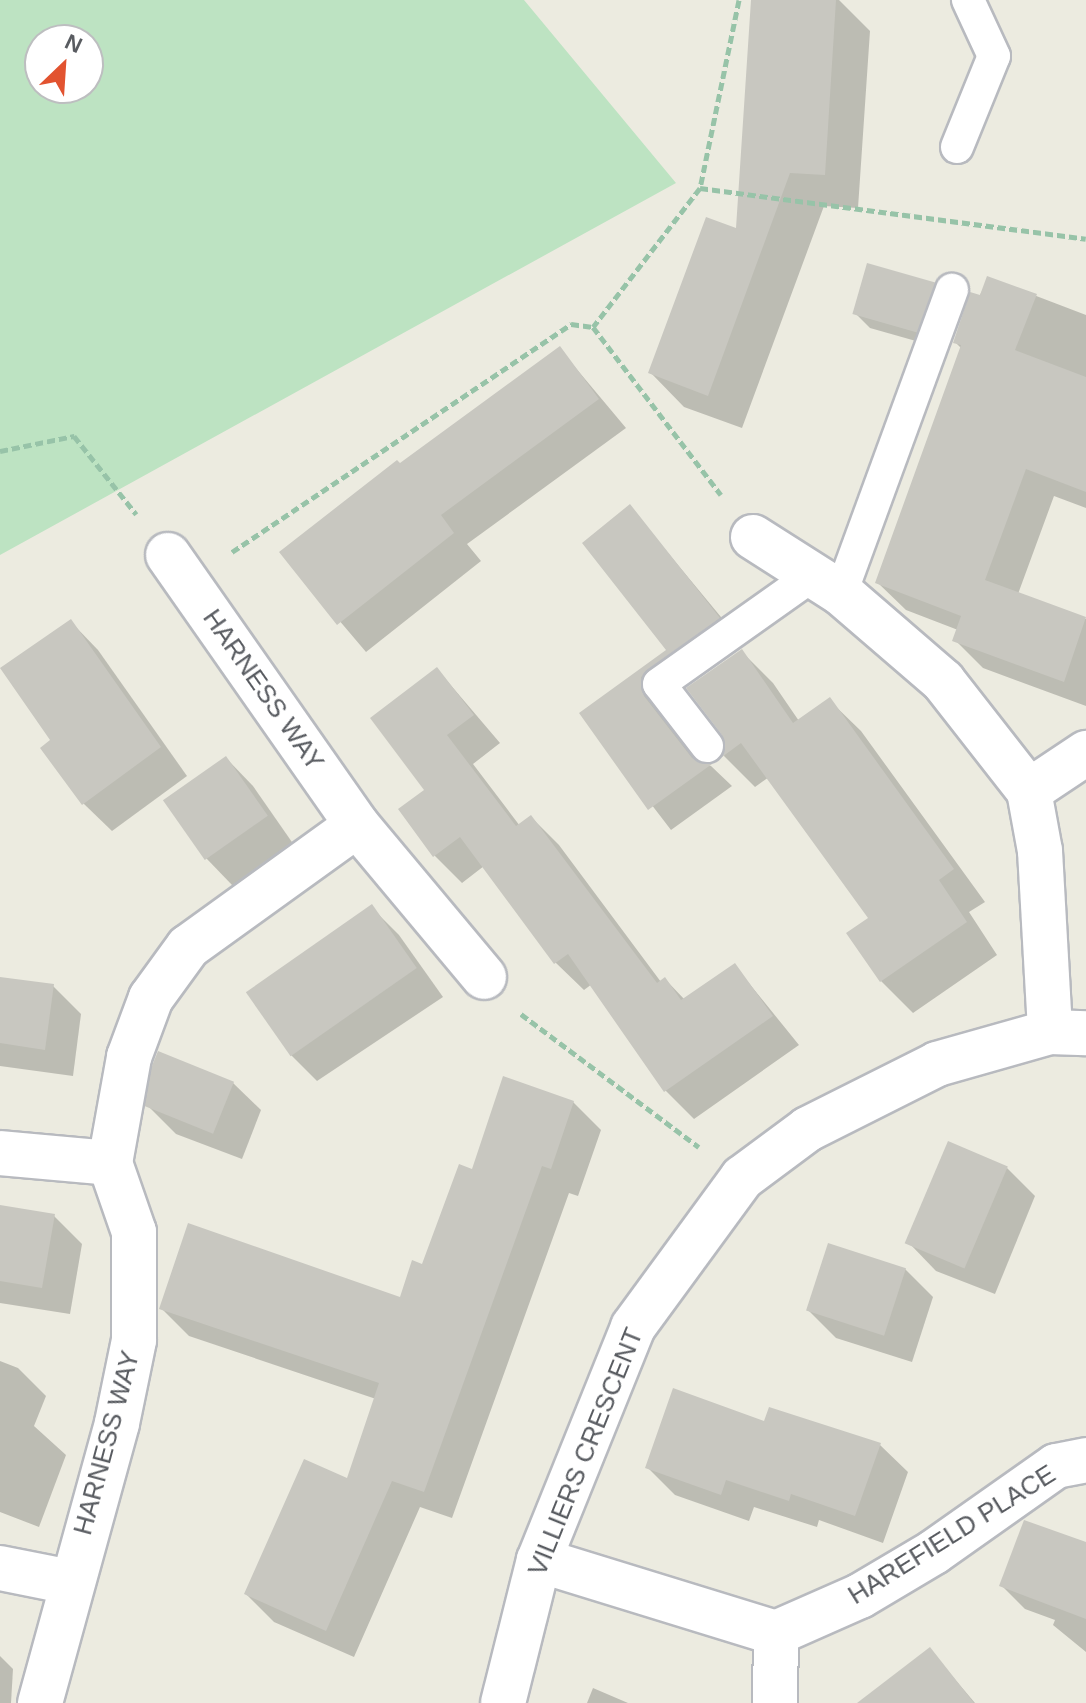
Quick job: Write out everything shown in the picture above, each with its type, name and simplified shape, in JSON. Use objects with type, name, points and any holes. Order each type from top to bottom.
[{"type":"street","points":[[753,537],[827,584],[943,681],[1029,791],[1068,1032]]},
{"type":"street","name":"HARNESS WAY","points":[[178,569],[357,825],[484,977]]},
{"type":"street","points":[[1029,791],[1086,753]]},
{"type":"street","name":"HARNESS WAY","points":[[40,1703],[70,1582],[117,1423],[134,1340],[134,1232],[110,1163],[129,1057],[151,998],[188,947],[357,825]]},
{"type":"street","name":"VILLIERS CRESCENT","points":[[503,1703],[539,1560],[633,1327],[742,1178],[808,1129],[937,1064],[1068,1032]]},
{"type":"street","points":[[0,1153],[110,1163]]},
{"type":"street","name":"HAREFIELD PLACE","points":[[776,1633],[885,1581],[1056,1466],[1086,1460]]},
{"type":"street","points":[[539,1560],[776,1633],[775,1703]]},
{"type":"street","points":[[0,1568],[70,1582]]},
{"type":"lane","points":[[957,147],[994,56],[968,0]]},
{"type":"lane","points":[[707,746],[659,684],[827,584],[952,290]]},
{"type":"path","points":[[593,327],[700,188],[739,0]]},
{"type":"path","points":[[700,188],[1086,239]]},
{"type":"path","points":[[0,451],[74,436],[178,569],[571,324],[593,327],[753,537]]},
{"type":"path","points":[[484,977],[532,1026],[742,1178]]},
{"type":"green space","points":[[0,0],[524,0],[676,183],[0,555]]},
{"type":"building","points":[[751,0],[836,0],[825,175],[790,173],[708,396],[648,373],[706,217],[736,228]]},
{"type":"building","points":[[867,263],[935,283],[921,334],[852,314]]},
{"type":"building","points":[[987,276],[1037,294],[1015,350],[1086,377],[1086,492],[1026,469],[985,580],[1086,617],[1064,682],[952,641],[961,616],[875,583],[961,345],[953,343],[970,292],[980,295]]},
{"type":"building","points":[[560,346],[599,399],[441,515],[454,533],[337,625],[279,552],[397,460],[400,463]]},
{"type":"building","points":[[630,504],[720,618],[641,677],[644,696],[692,758],[712,764],[648,810],[579,713],[666,650],[582,543]]},
{"type":"building","points":[[71,619],[161,747],[82,805],[40,748],[50,740],[0,668]]},
{"type":"building","points":[[742,649],[793,723],[830,697],[954,869],[939,880],[967,922],[880,982],[846,933],[868,918],[741,743],[722,757],[722,735],[686,688]]},
{"type":"building","points":[[437,667],[474,715],[447,735],[516,826],[531,815],[657,983],[665,977],[681,1000],[735,963],[773,1016],[664,1092],[568,954],[554,964],[460,837],[433,857],[398,809],[424,790],[370,718]]},
{"type":"building","points":[[226,756],[268,816],[205,860],[163,800]]},
{"type":"building","points":[[372,904],[417,968],[291,1056],[246,992]]},
{"type":"building","points":[[0,977],[54,984],[45,1050],[0,1043]]},
{"type":"building","points":[[158,1051],[234,1082],[213,1134],[137,1103]]},
{"type":"building","points":[[503,1076],[574,1101],[551,1169],[542,1166],[424,1492],[392,1481],[326,1631],[244,1594],[304,1459],[347,1478],[379,1383],[159,1309],[188,1223],[400,1297],[412,1260],[422,1264],[459,1164],[472,1169]]},
{"type":"building","points":[[948,1141],[1008,1166],[964,1269],[905,1243]]},
{"type":"building","points":[[0,1205],[55,1214],[42,1288],[0,1281]]},
{"type":"building","points":[[828,1243],[906,1268],[884,1336],[806,1311]]},
{"type":"building","points":[[673,1388],[764,1421],[769,1407],[881,1443],[855,1516],[791,1494],[789,1501],[726,1480],[721,1495],[645,1468]]},
{"type":"building","points":[[1024,1520],[1086,1542],[1086,1619],[999,1586]]},
{"type":"building","points":[[930,1647],[974,1703],[857,1703]]}]
